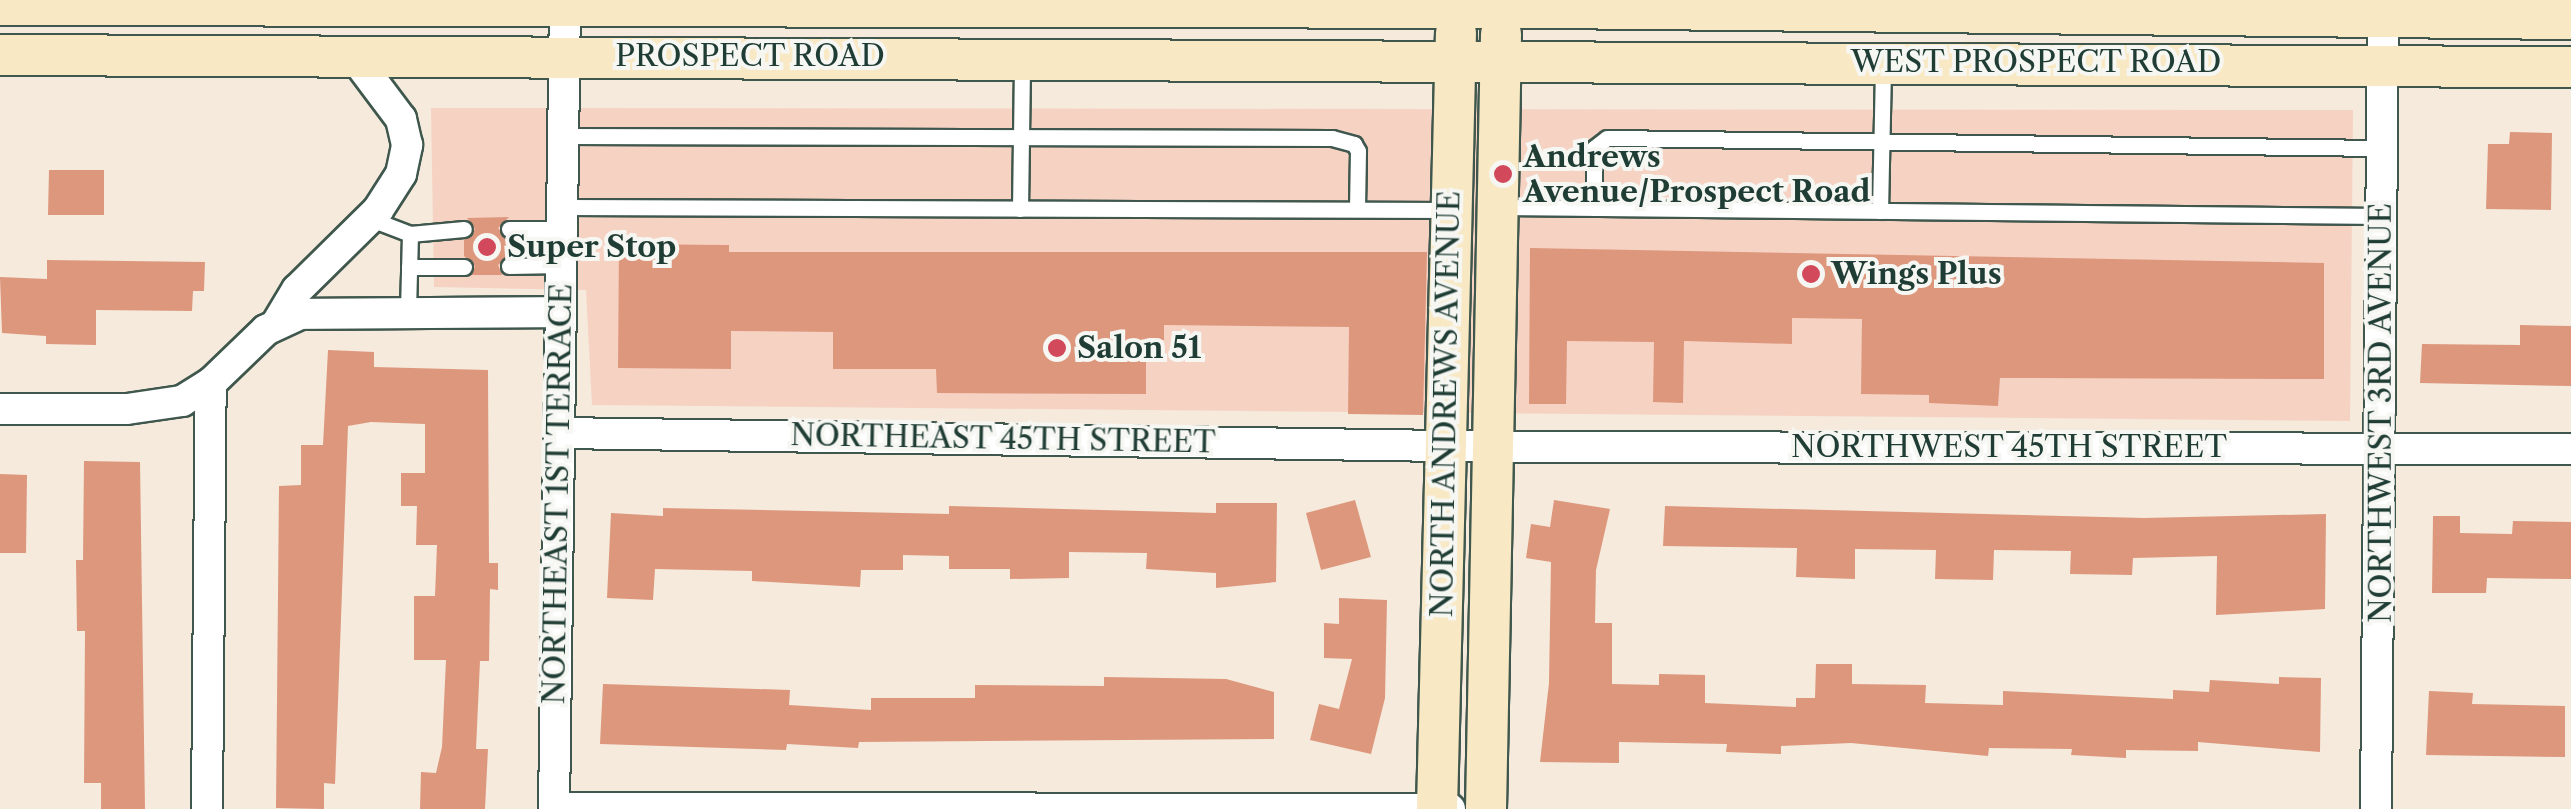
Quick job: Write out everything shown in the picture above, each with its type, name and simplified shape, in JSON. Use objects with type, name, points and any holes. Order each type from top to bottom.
[{"type":"main road","name":"PROSPECT ROAD","points":[[6,4],[1457,4]]},
{"type":"main road","name":"WEST PROSPECT ROAD","points":[[1457,4],[2332,8],[2384,17],[2531,9],[2571,19]]},
{"type":"main road","name":"NORTH ANDREWS AVENUE","points":[[1437,809],[1457,4]]},
{"type":"main road","name":"NORTH ANDREWS AVENUE","points":[[1486,809],[1490,446],[1502,4]]},
{"type":"main road","name":"PROSPECT ROAD","points":[[0,54],[1500,58]]},
{"type":"main road","name":"WEST PROSPECT ROAD","points":[[1500,58],[2571,67]]},
{"type":"street","name":"NORTHEAST 1ST TERRACE","points":[[554,808],[564,3]]},
{"type":"street","name":"NORTHWEST 3RD AVENUE","points":[[2376,809],[2383,447],[2384,17]]},
{"type":"street","points":[[0,409],[166,405],[211,383],[277,323],[297,290],[370,219],[395,187],[406,145],[395,108],[353,56]]},
{"type":"street","points":[[277,323],[315,312],[560,312]]},
{"type":"street","points":[[207,809],[211,383]]},
{"type":"street","name":"NORTHEAST 45TH STREET","points":[[559,432],[1446,446]]},
{"type":"street","name":"NORTHWEST 45TH STREET","points":[[1446,446],[2571,449]]},
{"type":"street","points":[[554,808],[1450,809]]},
{"type":"lane","points":[[1020,209],[1022,57]]},
{"type":"lane","points":[[1880,211],[1883,60]]},
{"type":"lane","points":[[564,136],[1332,138],[1354,144],[1358,151],[1356,210]]},
{"type":"lane","points":[[1594,208],[1594,148],[1607,138],[1880,146],[2383,148]]},
{"type":"lane","points":[[1497,207],[2382,216]]},
{"type":"lane","points":[[509,229],[562,218],[1020,209],[1450,210]]},
{"type":"lane","points":[[370,219],[410,234],[464,229]]},
{"type":"lane","points":[[408,313],[410,234]]},
{"type":"lane","points":[[509,266],[561,266]]},
{"type":"lane","points":[[409,267],[464,267]]},
{"type":"shaded area","points":[[431,108],[2353,110],[2350,421],[592,405],[586,290],[434,287]]},
{"type":"building","points":[[2510,132],[2552,133],[2551,210],[2486,209],[2488,144],[2509,144]]},
{"type":"building","points":[[49,170],[104,170],[104,215],[48,215]]},
{"type":"building","name":"Super Stop","points":[[509,217],[498,228],[509,240],[509,255],[498,265],[502,275],[471,275],[475,266],[464,256],[464,240],[475,229],[467,218]]},
{"type":"building","points":[[619,244],[729,245],[729,252],[1427,252],[1423,415],[1348,414],[1349,327],[1164,325],[1164,340],[1146,340],[1146,394],[937,393],[936,369],[833,369],[833,332],[731,331],[731,369],[618,368]]},
{"type":"building","points":[[1530,248],[2324,263],[2324,379],[2000,378],[1998,406],[1929,403],[1929,395],[1861,394],[1862,319],[1792,318],[1792,344],[1684,341],[1683,403],[1653,402],[1654,342],[1567,341],[1566,404],[1529,404]]},
{"type":"building","points":[[47,260],[205,262],[204,291],[193,291],[192,311],[96,310],[96,345],[46,344],[46,336],[2,333],[0,277],[47,279]]},
{"type":"building","points":[[2520,325],[2571,326],[2571,386],[2420,383],[2422,344],[2520,345]]},
{"type":"building","points":[[328,350],[374,352],[374,367],[488,370],[489,563],[498,563],[498,590],[490,589],[489,661],[480,661],[476,749],[488,749],[485,809],[420,809],[421,772],[436,773],[442,747],[446,660],[414,660],[414,596],[435,596],[437,545],[416,545],[417,506],[401,506],[401,473],[425,473],[425,424],[371,422],[348,426],[335,784],[324,783],[324,809],[276,808],[279,486],[301,485],[301,445],[323,445]]},
{"type":"building","points":[[84,461],[140,462],[145,809],[101,809],[101,783],[84,783],[85,631],[77,631],[76,560],[83,560]]},
{"type":"building","points":[[0,474],[27,475],[26,553],[0,553]]},
{"type":"building","points":[[1355,500],[1371,557],[1321,570],[1306,513]]},
{"type":"building","points":[[1554,500],[1610,509],[1596,570],[1595,623],[1612,623],[1612,684],[1659,685],[1659,674],[1705,675],[1705,703],[1796,707],[1796,698],[1815,698],[1816,664],[1852,664],[1852,684],[1926,685],[1925,703],[2003,705],[2003,691],[2173,699],[2173,690],[2209,692],[2210,680],[2279,684],[2279,677],[2321,678],[2320,752],[2198,742],[2198,751],[2126,750],[2126,758],[2071,755],[2072,749],[1989,748],[1988,756],[1851,743],[1781,746],[1781,754],[1726,752],[1727,744],[1619,742],[1619,763],[1540,762],[1549,683],[1551,562],[1526,558],[1531,524],[1550,527]]},
{"type":"building","points":[[1216,503],[1277,503],[1276,582],[1216,588],[1216,573],[1146,569],[1147,553],[1069,552],[1069,578],[1010,579],[1010,569],[949,569],[949,556],[903,555],[903,570],[861,570],[860,587],[752,581],[752,571],[655,569],[653,600],[607,598],[611,513],[663,516],[663,508],[949,514],[949,506],[1216,513]]},
{"type":"building","points":[[1665,506],[2144,518],[2326,514],[2325,609],[2216,615],[2217,556],[2133,558],[2132,575],[2070,574],[2071,551],[1994,550],[1993,580],[1935,579],[1936,550],[1855,549],[1855,579],[1796,577],[1797,548],[1663,546]]},
{"type":"building","points":[[2433,516],[2460,516],[2460,533],[2512,534],[2513,521],[2571,522],[2571,579],[2487,578],[2486,593],[2432,593]]},
{"type":"building","points":[[1339,598],[1387,600],[1385,698],[1371,754],[1310,740],[1319,704],[1339,709],[1352,659],[1324,658],[1324,623],[1339,624]]},
{"type":"building","points":[[1104,677],[1226,679],[1274,692],[1274,739],[859,742],[858,748],[787,744],[786,750],[600,744],[603,684],[790,690],[789,705],[871,710],[871,698],[975,698],[975,685],[1104,686]]},
{"type":"building","points":[[2429,691],[2473,693],[2472,704],[2565,706],[2565,757],[2426,755]]},
{"type":"place","name":"Andrews Avenue/Prospect Road","points":[[1503,174]]},
{"type":"place","name":"Super Stop","points":[[487,247]]},
{"type":"place","name":"Wings Plus","points":[[1811,274]]},
{"type":"place","name":"Salon 51","points":[[1057,348]]}]
